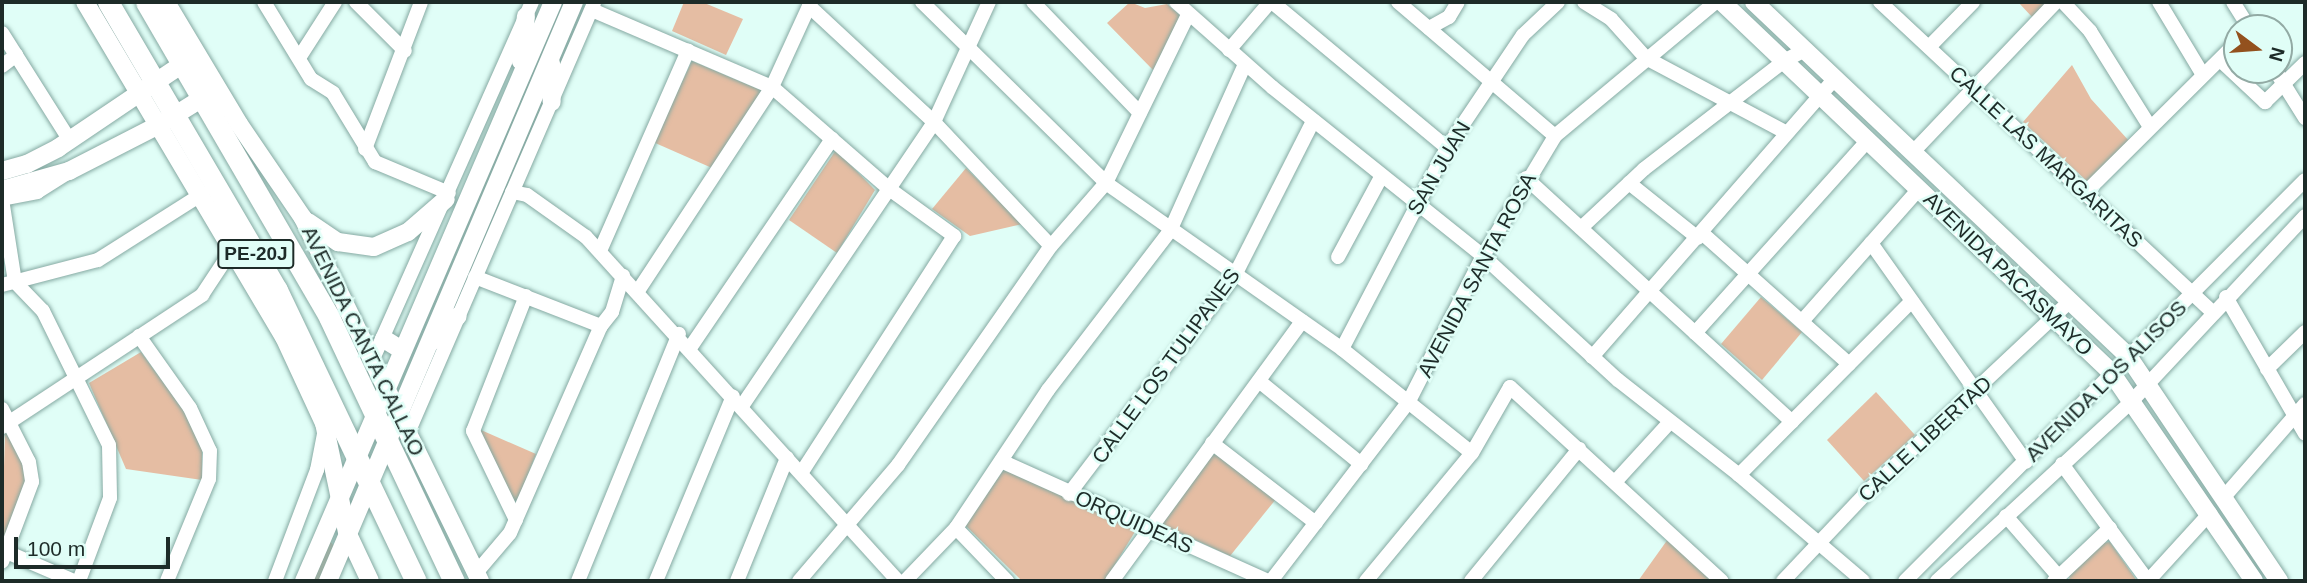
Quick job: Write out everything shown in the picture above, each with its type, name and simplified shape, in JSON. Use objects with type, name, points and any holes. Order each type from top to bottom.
[{"type":"highway","name":"PE-20J","points":[[108,2],[169,119],[277,290],[359,455],[416,581]]},
{"type":"highway","name":"AVENIDA CANTA CALLAO","points":[[146,2],[192,59],[209,88],[329,317],[454,581]]},
{"type":"main road","points":[[85,2],[150,86]]},
{"type":"main road","name":"AVENIDA CANTA CALLAO","points":[[166,2],[192,59]]},
{"type":"main road","points":[[304,580],[553,2]]},
{"type":"main road","points":[[328,581],[574,2]]},
{"type":"main road","name":"AVENIDA PACASMAYO","points":[[1719,2],[2111,372],[2254,581]]},
{"type":"main road","name":"AVENIDA PACASMAYO","points":[[1754,2],[2128,356],[2279,581]]},
{"type":"main road","points":[[518,82],[529,9]]},
{"type":"main road","points":[[551,55],[551,102]]},
{"type":"main road","points":[[2,171],[51,152],[192,59]]},
{"type":"main road","points":[[2,190],[69,171],[169,119],[209,88]]},
{"type":"main road","name":"AVENIDA CANTA CALLAO","points":[[209,88],[303,218],[478,577]]},
{"type":"main road","points":[[169,119],[202,194],[284,337],[324,423],[347,532],[370,581]]},
{"type":"main road","points":[[75,134],[97,136],[99,148],[92,157]]},
{"type":"main road","points":[[303,218],[338,242],[374,247],[408,232],[447,196]]},
{"type":"main road","points":[[426,347],[458,316]]},
{"type":"main road","points":[[384,339],[403,351]]},
{"type":"street","points":[[299,58],[335,2]]},
{"type":"street","points":[[356,2],[405,51]]},
{"type":"street","points":[[365,149],[405,51],[421,2]]},
{"type":"street","points":[[922,2],[970,46],[1106,183],[1170,231],[1342,349],[1472,453]]},
{"type":"street","points":[[656,581],[737,401],[934,121],[989,2]]},
{"type":"street","points":[[1033,2],[1139,113]]},
{"type":"street","points":[[1176,2],[1228,50],[1313,121],[1483,256],[1592,356],[1670,422],[1739,475],[1863,581]]},
{"type":"street","points":[[1228,50],[1271,2],[1447,148]]},
{"type":"street","points":[[1398,2],[1555,136]]},
{"type":"street","points":[[1429,28],[1449,17],[1458,2]]},
{"type":"street","name":"SAN JUAN","points":[[1342,349],[1447,148],[1523,34],[1558,2]]},
{"type":"street","points":[[1584,2],[1611,19],[1646,58],[1785,132]]},
{"type":"street","name":"AVENIDA SANTA ROSA","points":[[1270,581],[1409,401],[1483,256],[1526,178],[1555,136],[1646,58],[1719,2]]},
{"type":"street","name":"CALLE LAS MARGARITAS","points":[[1881,2],[2213,312]]},
{"type":"street","points":[[1929,47],[1973,2]]},
{"type":"street","points":[[1913,152],[2056,2]]},
{"type":"street","points":[[2063,2],[2090,31],[2150,127]]},
{"type":"street","points":[[2159,2],[2203,75]]},
{"type":"street","points":[[266,3],[311,79],[333,93],[365,149],[381,167],[447,196]]},
{"type":"street","points":[[638,291],[772,87],[810,4],[934,121],[1051,246]]},
{"type":"street","points":[[408,433],[593,6],[772,87],[888,188],[954,236],[801,473]]},
{"type":"street","points":[[373,359],[529,9]]},
{"type":"street","points":[[799,581],[898,465],[1051,246],[1106,183],[1188,15]]},
{"type":"street","points":[[2,33],[75,134]]},
{"type":"street","points":[[1581,228],[1629,183],[1784,61],[1805,50]]},
{"type":"street","points":[[600,251],[638,156],[688,51]]},
{"type":"street","points":[[2,66],[16,55]]},
{"type":"street","points":[[2085,193],[2223,57]]},
{"type":"street","points":[[2220,60],[2265,102],[2305,63]]},
{"type":"street","points":[[905,581],[956,528],[1048,390],[1170,231],[1245,64]]},
{"type":"street","points":[[1592,356],[1647,289],[1700,235],[1785,132],[1835,78]]},
{"type":"street","points":[[2284,85],[2305,118]]},
{"type":"street","name":"CALLE LOS TULIPANES","points":[[1069,494],[1235,275],[1313,121]]},
{"type":"street","points":[[690,348],[832,139]]},
{"type":"street","points":[[1695,333],[1867,141]]},
{"type":"street","points":[[2,164],[51,152]]},
{"type":"street","points":[[69,171],[47,188],[2,199],[8,283],[43,311],[74,379],[109,445],[111,473],[106,514],[76,581],[3,555],[32,482],[29,463],[4,419],[74,379],[202,295],[233,248]]},
{"type":"street","points":[[1338,257],[1381,177]]},
{"type":"street","points":[[1526,178],[1791,422]]},
{"type":"street","name":"AVENIDA LOS ALISOS","points":[[1905,581],[2305,180]]},
{"type":"street","points":[[1629,183],[1749,273],[1804,319],[1849,364]]},
{"type":"street","points":[[1804,319],[1919,189]]},
{"type":"street","points":[[512,192],[527,195],[568,220],[600,251],[679,334],[898,581]]},
{"type":"street","points":[[8,283],[98,260],[202,194]]},
{"type":"street","name":"AVENIDA LOS ALISOS","points":[[1937,581],[2132,401],[2226,297],[2305,216]]},
{"type":"street","points":[[1871,243],[2026,462]]},
{"type":"street","points":[[478,577],[501,548],[516,520],[601,326],[612,312],[623,276]]},
{"type":"street","points":[[475,277],[601,326]]},
{"type":"street","points":[[516,520],[473,431],[526,296]]},
{"type":"street","points":[[2226,297],[2305,434]]},
{"type":"street","points":[[1739,475],[1912,301]]},
{"type":"street","name":"CALLE LIBERTAD","points":[[1783,581],[1817,542],[2070,301]]},
{"type":"street","points":[[1112,581],[1302,321]]},
{"type":"street","points":[[2267,369],[2305,332]]},
{"type":"street","points":[[578,581],[679,334]]},
{"type":"street","points":[[139,336],[190,408],[210,451],[209,479],[167,581]]},
{"type":"street","points":[[1259,381],[1362,464]]},
{"type":"street","points":[[1366,581],[1472,453],[1510,387],[1722,581]]},
{"type":"street","points":[[2223,498],[2305,404]]},
{"type":"street","points":[[1615,482],[1670,422]]},
{"type":"street","points":[[275,581],[317,470],[324,423]]},
{"type":"street","points":[[1212,443],[1316,523]]},
{"type":"street","points":[[1471,581],[1579,449]]},
{"type":"street","points":[[737,581],[787,458]]},
{"type":"street","name":"ORQUIDEAS","points":[[1001,461],[1069,494],[1270,581]]},
{"type":"street","points":[[2062,464],[2148,581],[2162,576],[2210,513]]},
{"type":"street","points":[[2006,516],[2056,579],[2110,528]]},
{"type":"street","points":[[956,528],[1007,581]]},
{"type":"shaded area","points":[[684,2],[702,2],[743,19],[726,55],[672,31]]},
{"type":"shaded area","points":[[1130,2],[1145,8],[1167,4],[1181,16],[1153,70],[1107,23]]},
{"type":"shaded area","points":[[2018,2],[2051,2],[2033,18]]},
{"type":"shaded area","points":[[692,61],[763,91],[712,168],[653,142]]},
{"type":"shaded area","points":[[2072,65],[2091,99],[2130,142],[2089,183],[2023,122]]},
{"type":"shaded area","points":[[836,150],[875,190],[837,253],[789,220]]},
{"type":"shaded area","points":[[966,168],[1022,224],[970,236],[932,209]]},
{"type":"shaded area","points":[[1761,297],[1802,332],[1762,380],[1721,344]]},
{"type":"shaded area","points":[[141,352],[188,416],[202,449],[202,480],[126,469],[89,383]]},
{"type":"shaded area","points":[[1876,392],[1915,435],[1864,481],[1827,440]]},
{"type":"shaded area","points":[[5,429],[26,462],[28,481],[2,544]]},
{"type":"shaded area","points":[[481,430],[536,454],[516,506],[479,438]]},
{"type":"shaded area","points":[[1214,453],[1276,499],[1230,556],[1161,524]]},
{"type":"shaded area","points":[[1005,468],[1136,530],[1105,581],[1022,581],[965,525]]},
{"type":"shaded area","points":[[1668,539],[1713,581],[1638,581]]},
{"type":"shaded area","points":[[329,540],[335,547],[321,581],[312,581]]},
{"type":"shaded area","points":[[2110,542],[2137,581],[2069,581],[2070,573],[2101,543]]}]
